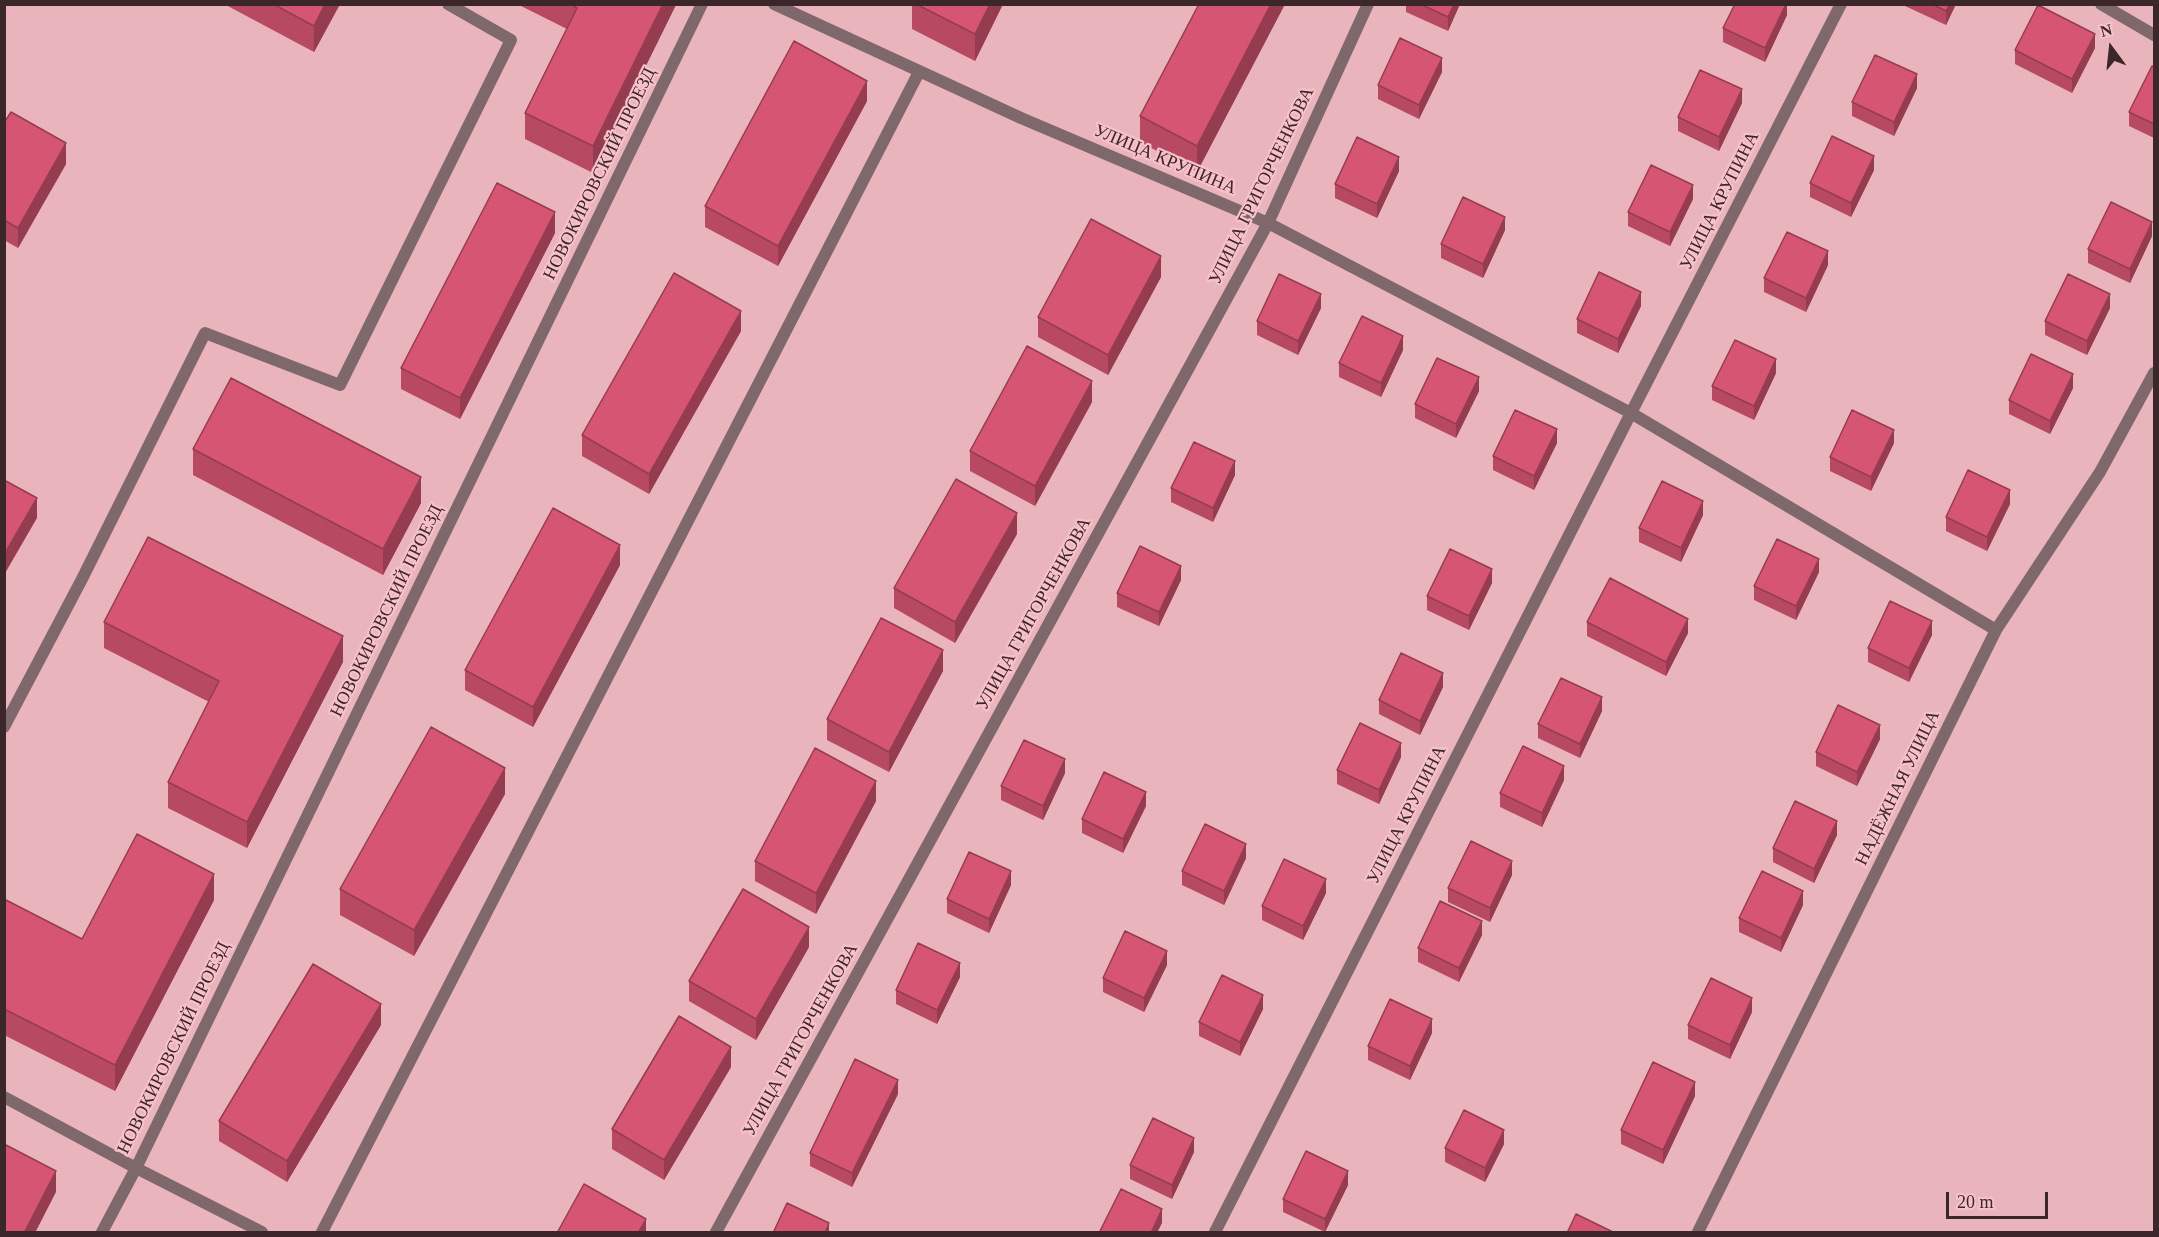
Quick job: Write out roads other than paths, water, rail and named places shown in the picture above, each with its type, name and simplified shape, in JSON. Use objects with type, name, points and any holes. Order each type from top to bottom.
[{"type":"street","points":[[4,727],[82,579],[205,333],[340,385],[511,40],[448,4]]},
{"type":"street","name":"НОВОКИРОВСКИЙ ПРОЕЗД","points":[[102,1233],[136,1168],[702,4]]},
{"type":"street","name":"УЛИЦА КРУПИНА","points":[[774,4],[1021,118],[1268,223],[1631,413],[1996,630]]},
{"type":"street","name":"УЛИЦА ГРИГОРЧЕНКОВА","points":[[716,1233],[1268,223],[1368,4]]},
{"type":"street","name":"УЛИЦА КРУПИНА","points":[[1215,1233],[1841,4]]},
{"type":"street","points":[[2101,4],[2154,35]]},
{"type":"street","points":[[322,1233],[919,72]]},
{"type":"street","name":"НАДЁЖНАЯ УЛИЦА","points":[[1698,1233],[1996,630],[2100,472],[2154,373]]},
{"type":"street","points":[[4,1097],[262,1233]]}]
